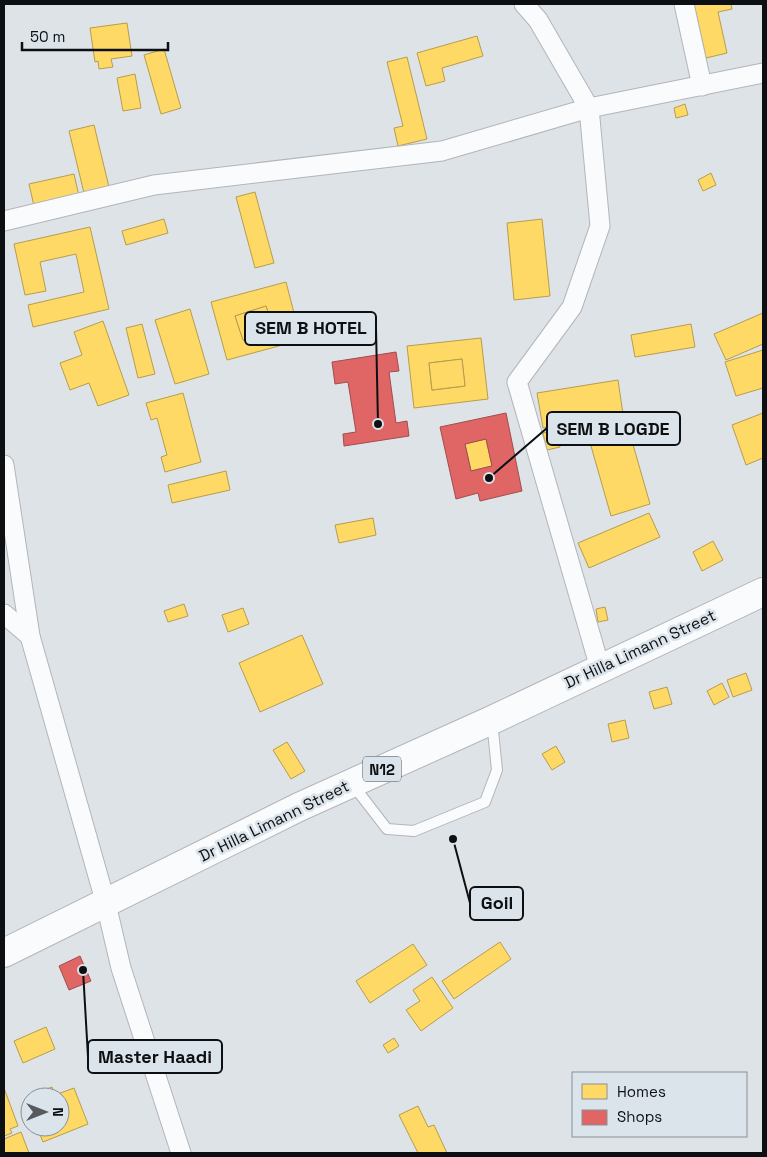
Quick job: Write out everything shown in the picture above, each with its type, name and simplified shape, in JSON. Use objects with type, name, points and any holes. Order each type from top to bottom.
[{"type":"highway","name":"Dr Hilla Limann Street","points":[[4,953],[299,807],[492,720],[763,592]]},
{"type":"street","points":[[524,4],[538,20],[589,108],[600,226],[572,307],[516,382],[600,668]]},
{"type":"street","points":[[684,4],[702,86]]},
{"type":"street","points":[[4,220],[154,185],[442,151],[589,108],[763,73]]},
{"type":"street","points":[[4,465],[30,636],[106,904],[121,968],[182,1153]]},
{"type":"street","points":[[4,614],[30,636]]},
{"type":"lane","points":[[351,783],[387,829],[414,831],[484,802],[497,770],[492,720]]},
{"type":"building: Homes","points":[[694,4],[731,4],[732,9],[718,12],[727,53],[706,58]]},
{"type":"building: Homes","points":[[127,23],[132,56],[111,59],[113,67],[99,69],[98,61],[95,62],[90,28]]},
{"type":"building: Homes","points":[[477,36],[483,56],[442,68],[445,81],[426,86],[417,53]]},
{"type":"building: Homes","points":[[164,49],[181,108],[161,114],[144,55]]},
{"type":"building: Homes","points":[[407,57],[427,139],[398,146],[394,128],[403,126],[387,62]]},
{"type":"building: Homes","points":[[135,74],[141,108],[123,111],[117,78]]},
{"type":"building: Homes","points":[[685,104],[688,115],[676,118],[674,108]]},
{"type":"building: Homes","points":[[94,125],[109,187],[84,193],[69,131]]},
{"type":"building: Homes","points":[[711,173],[716,185],[703,191],[698,180]]},
{"type":"building: Homes","points":[[74,174],[79,196],[34,206],[29,184]]},
{"type":"building: Homes","points":[[255,192],[274,263],[255,268],[236,197]]},
{"type":"building: Homes","points":[[164,219],[168,233],[126,245],[122,231]]},
{"type":"building: Homes","points":[[542,219],[550,296],[514,300],[507,223]]},
{"type":"building: Homes","points":[[90,227],[109,309],[33,327],[28,305],[84,292],[76,254],[40,262],[46,291],[25,295],[14,244]]},
{"type":"building: Homes","points":[[286,282],[301,340],[227,360],[211,302]],"holes":[[[266,306],[274,330],[243,340],[235,316]]]},
{"type":"building: Homes","points":[[266,306],[274,330],[243,340],[235,316]]},
{"type":"building: Homes","points":[[190,309],[209,374],[175,384],[155,320]]},
{"type":"building: Homes","points":[[763,313],[763,344],[726,360],[714,334]]},
{"type":"building: Homes","points":[[103,321],[129,395],[98,406],[89,383],[70,390],[60,363],[82,355],[74,332]]},
{"type":"building: Homes","points":[[142,324],[155,374],[138,378],[126,328]]},
{"type":"building: Homes","points":[[691,324],[695,347],[635,357],[631,335]]},
{"type":"building: Homes","points":[[481,338],[488,399],[414,408],[407,346]],"holes":[[[462,359],[465,386],[432,390],[429,363]]]},
{"type":"building: Homes","points":[[763,350],[763,388],[736,396],[725,362]]},
{"type":"building: Homes","points":[[462,359],[465,386],[432,390],[429,363]]},
{"type":"building: Homes","points":[[618,380],[623,414],[603,417],[605,429],[575,434],[573,423],[543,428],[537,393]]},
{"type":"building: Homes","points":[[183,393],[201,462],[165,472],[161,457],[167,455],[157,418],[151,420],[146,403]]},
{"type":"building: Homes","points":[[763,413],[763,458],[746,465],[732,425]]},
{"type":"building: Homes","points":[[557,430],[560,447],[547,450],[543,433]]},
{"type":"building: Homes","points":[[630,434],[650,504],[611,516],[591,446]]},
{"type":"building: Homes","points":[[486,439],[492,466],[471,471],[465,444]]},
{"type":"building: Homes","points":[[226,471],[230,490],[172,503],[168,485]]},
{"type":"building: Homes","points":[[649,513],[660,537],[589,568],[578,543]]},
{"type":"building: Homes","points":[[373,518],[376,535],[339,543],[335,525]]},
{"type":"building: Homes","points":[[713,541],[723,560],[702,571],[693,552]]},
{"type":"building: Homes","points":[[184,604],[188,616],[168,622],[164,611]]},
{"type":"building: Homes","points":[[605,607],[608,620],[598,622],[596,609]]},
{"type":"building: Homes","points":[[243,608],[249,624],[228,632],[222,615]]},
{"type":"building: Homes","points":[[302,635],[323,684],[260,712],[239,663]]},
{"type":"building: Homes","points":[[746,673],[752,690],[733,697],[727,680]]},
{"type":"building: Homes","points":[[722,683],[729,697],[714,705],[707,691]]},
{"type":"building: Homes","points":[[667,687],[672,704],[654,709],[649,692]]},
{"type":"building: Homes","points":[[625,720],[629,738],[612,742],[608,724]]},
{"type":"building: Homes","points":[[287,742],[305,771],[291,779],[273,750]]},
{"type":"building: Homes","points":[[556,746],[565,762],[552,770],[542,754]]},
{"type":"building: Homes","points":[[500,942],[511,959],[454,999],[442,981]]},
{"type":"building: Homes","points":[[413,944],[427,965],[370,1003],[356,981]]},
{"type":"building: Homes","points":[[432,977],[453,1008],[421,1031],[406,1010],[420,1001],[413,990]]},
{"type":"building: Homes","points":[[46,1027],[55,1049],[23,1063],[14,1041]]},
{"type":"building: Homes","points":[[394,1038],[399,1046],[388,1053],[383,1045]]},
{"type":"building: Homes","points":[[4,1088],[18,1126],[10,1129],[12,1133],[4,1136]]},
{"type":"building: Homes","points":[[74,1088],[88,1124],[70,1131],[70,1089]]},
{"type":"building: Homes","points":[[418,1106],[428,1127],[434,1125],[447,1153],[418,1153],[399,1115]]},
{"type":"building: Homes","points":[[20,1132],[20,1137],[23,1137],[29,1153],[4,1153],[4,1139]]},
{"type":"building: Homes","points":[[41,1137],[56,1137],[43,1142]]},
{"type":"building: Shops","points":[[396,352],[399,371],[389,372],[396,423],[407,421],[409,436],[344,446],[343,434],[356,432],[348,382],[335,384],[332,362]]},
{"type":"building: Shops","points":[[506,413],[522,491],[480,501],[478,493],[456,499],[440,427]],"holes":[[[486,439],[492,466],[471,471],[465,444]]]},
{"type":"building: Shops","points":[[80,956],[91,981],[69,990],[59,966]]},
{"type":"place","name":"SEM B HOTEL","points":[[378,424]]},
{"type":"place","name":"SEM B LOGDE","points":[[489,478]]},
{"type":"place","name":"Goil","points":[[453,839]]},
{"type":"place","name":"Master Haadi","points":[[83,970]]}]
